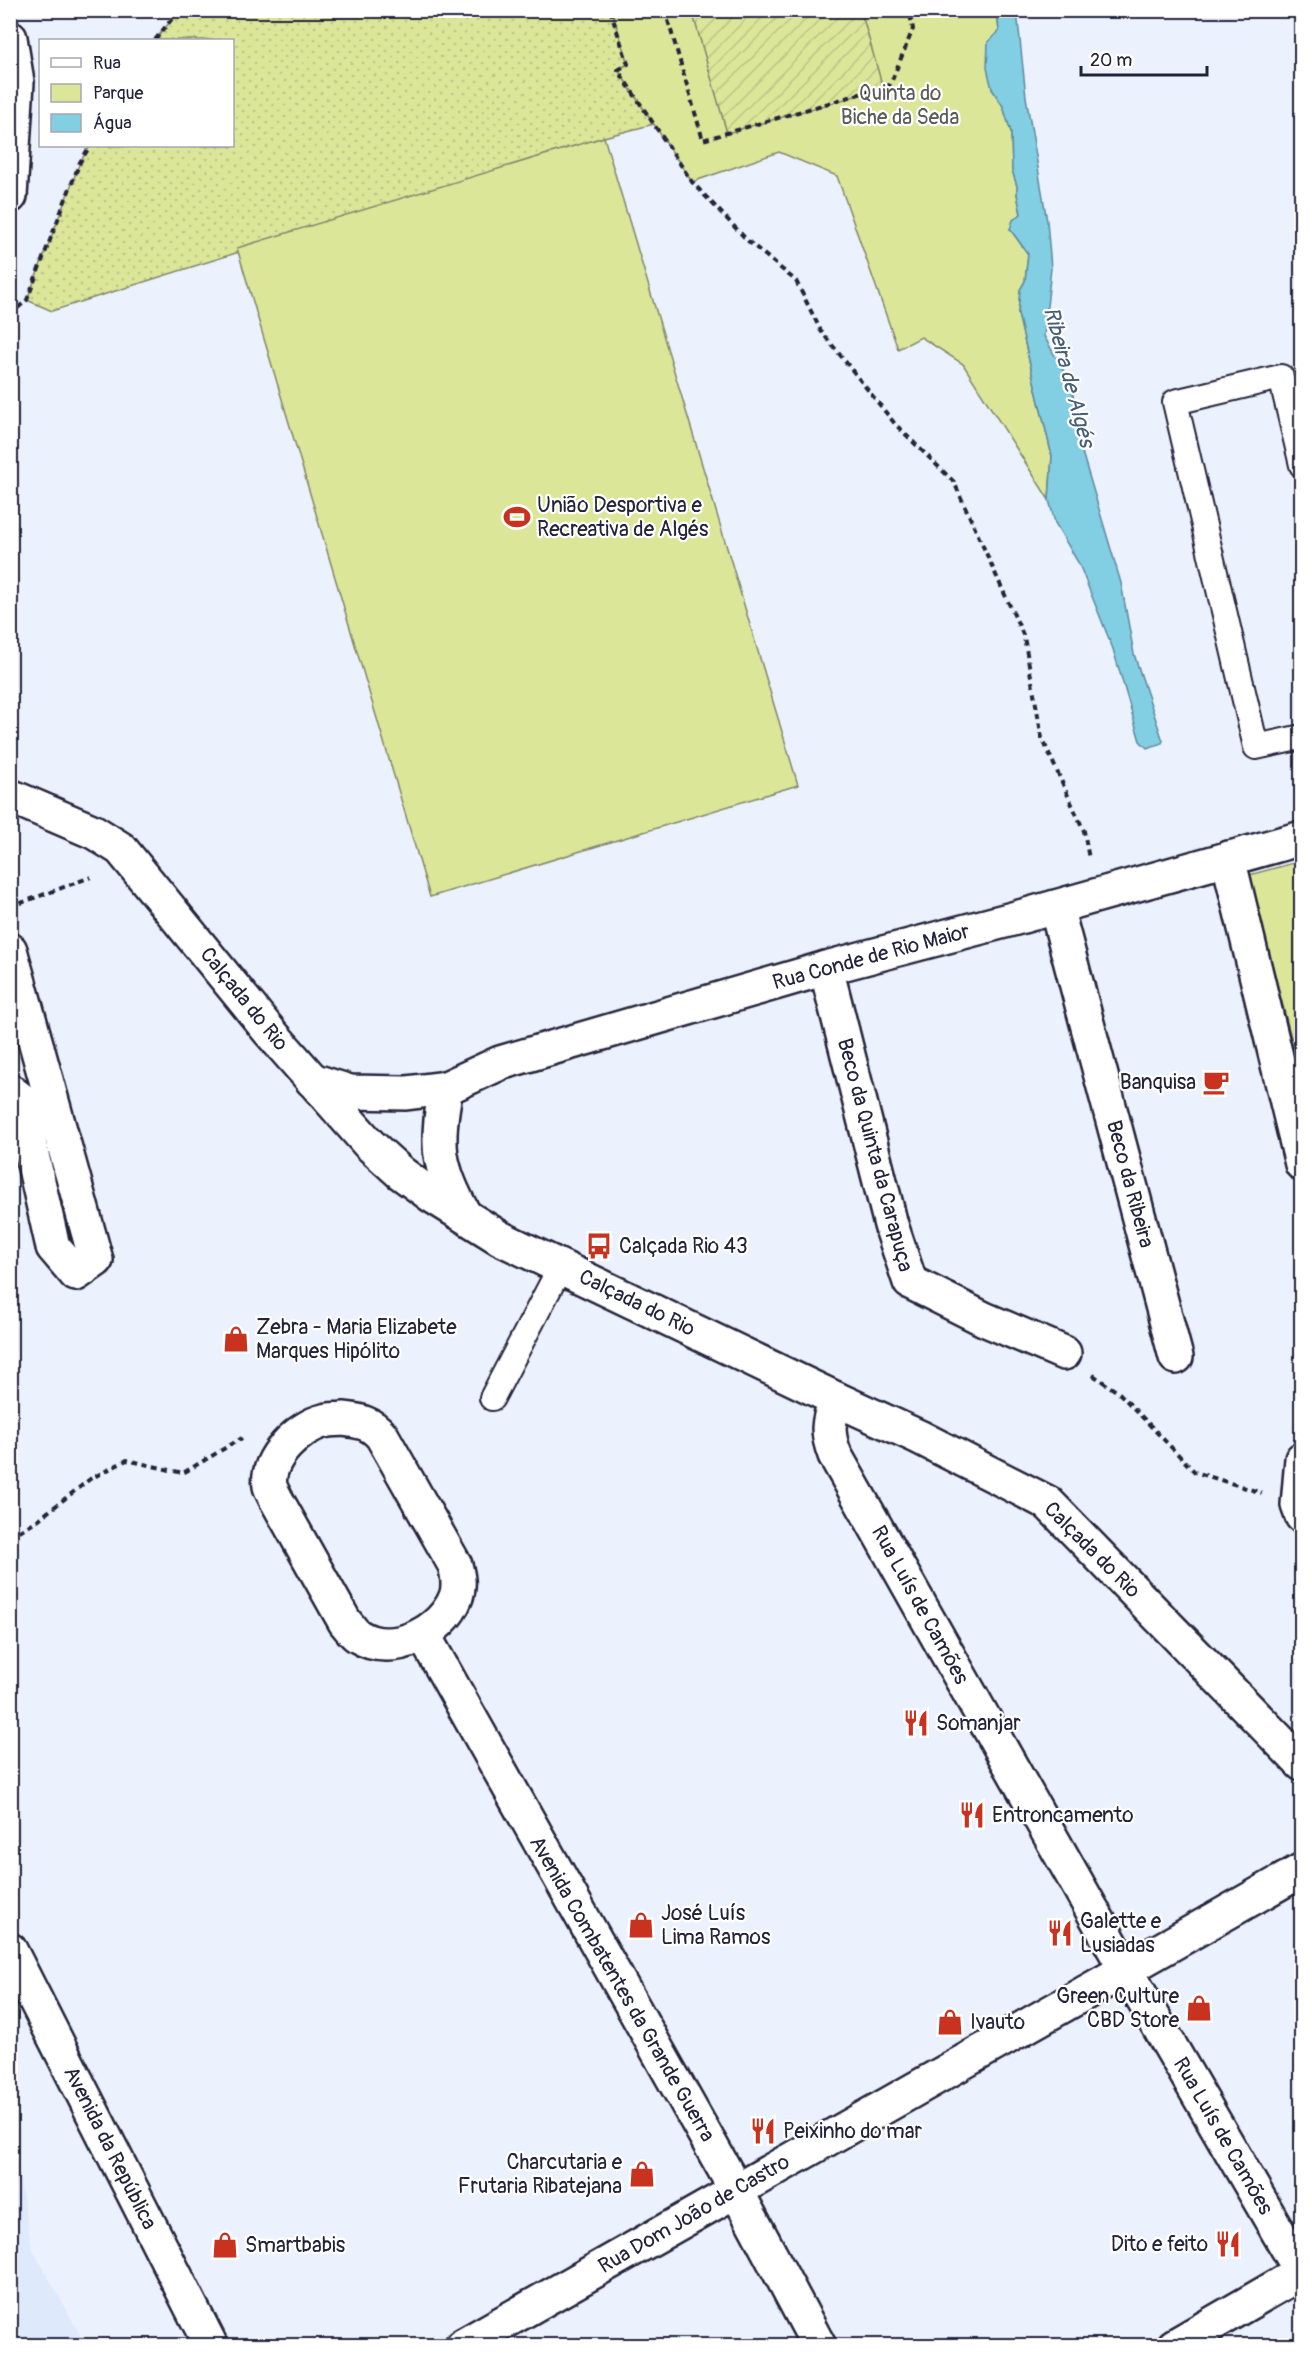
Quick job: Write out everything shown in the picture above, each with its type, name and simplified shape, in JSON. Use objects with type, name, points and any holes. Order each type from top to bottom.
[{"type":"street","points":[[10,38],[17,82],[10,196]]},
{"type":"street","name":"Calçada do Rio","points":[[10,796],[94,832],[121,849],[270,1032],[369,1144],[401,1173],[431,1195],[500,1238],[836,1400],[919,1437],[1048,1503],[1302,1764]]},
{"type":"street","name":"Rua Conde de Rio Maior","points":[[312,1080],[350,1092],[366,1093],[406,1093],[446,1088],[501,1063],[826,968],[1302,838]]},
{"type":"street","points":[[1228,858],[1302,1164]]},
{"type":"street","name":"Beco da Ribeira","points":[[1056,907],[1176,1357]]},
{"type":"street","points":[[10,950],[96,1260],[76,1274],[53,1247],[19,1098],[10,1091]]},
{"type":"street","name":"Beco da Quinta da Carapuça","points":[[826,968],[885,1203],[910,1282],[984,1319],[1064,1353]]},
{"type":"street","points":[[446,1088],[440,1118],[442,1167],[449,1188],[465,1216]]},
{"type":"street","name":"Rua Luís de Camões","points":[[836,1400],[829,1422],[828,1438],[835,1455],[1126,1970],[1301,2272]]},
{"type":"street","points":[[343,1419],[362,1421],[374,1426],[382,1436],[455,1565],[459,1579],[456,1598],[440,1621],[423,1634],[401,1643],[373,1642],[358,1636],[345,1622],[276,1499],[270,1484],[272,1467],[284,1447],[300,1433],[324,1421],[343,1419]]},
{"type":"street","points":[[1300,1510],[1302,1459]]},
{"type":"street","name":"Avenida Combatentes da Grande Guerra","points":[[423,1634],[736,2190],[819,2346]]},
{"type":"street","name":"Rua Dom João de Castro","points":[[462,2346],[1302,1870]]},
{"type":"street","name":"Avenida da República","points":[[10,1950],[211,2346]]},
{"type":"street","points":[[1174,2346],[1301,2272]]},
{"type":"lane","points":[[1302,465],[1281,378],[1175,402],[1256,747],[1302,737]]},
{"type":"lane","points":[[492,1398],[561,1266]]},
{"type":"path","points":[[155,39],[179,10]]},
{"type":"path","points":[[610,10],[628,64],[618,70],[692,182],[748,241],[796,281],[821,331],[895,424],[954,482],[1024,637],[1042,738],[1084,831],[1095,896]]},
{"type":"path","points":[[665,10],[703,140],[890,85],[913,29],[909,10]]},
{"type":"path","points":[[10,315],[27,300],[80,162],[89,147]]},
{"type":"path","points":[[10,908],[94,876]]},
{"type":"path","points":[[1064,1353],[1119,1393],[1195,1472],[1300,1510]]},
{"type":"path","points":[[10,1537],[39,1519],[90,1479],[127,1460],[183,1473],[245,1436]]},
{"type":"shaded area","points":[[10,2123],[32,2248],[86,2345],[11,2345]]},
{"type":"green space","points":[[179,11],[612,11],[628,64],[618,70],[654,124],[604,137],[52,311],[27,300],[80,162],[89,147],[234,147],[234,39],[156,39]]},
{"type":"green space","name":"Quinta do Biche da Seda","points":[[612,11],[997,11],[999,31],[988,42],[992,89],[1003,106],[1011,132],[1012,170],[1021,214],[1010,229],[1028,254],[1025,281],[1020,290],[1018,314],[1052,456],[1049,500],[963,364],[921,337],[898,349],[837,176],[779,152],[692,182],[618,70],[628,64]]},
{"type":"green space","points":[[692,11],[861,11],[883,88],[727,133]]},
{"type":"green space","name":"União Desportiva e Recreativa de Algés","points":[[604,137],[798,785],[430,897],[237,248]]},
{"type":"green space","points":[[1301,861],[1301,1076],[1249,875]]},
{"type":"water","points":[[997,11],[1017,11],[1026,97],[1047,221],[1051,268],[1044,336],[1072,386],[1079,442],[1121,583],[1134,654],[1163,741],[1147,748],[1140,741],[1113,649],[1079,564],[1055,523],[1049,500],[1052,456],[1018,314],[1020,290],[1025,281],[1028,254],[1010,229],[1013,220],[1021,214],[1012,170],[1011,132],[1003,106],[992,89],[987,68],[988,42],[999,31]]},
{"type":"place","name":"União Desportiva e Recreativa de Algés","points":[[517,517]]},
{"type":"place","name":"Banquisa","points":[[1216,1082]]},
{"type":"place","name":"Calçada Rio 43","points":[[599,1246]]},
{"type":"place","name":"Zebra - Maria Elizabete Marques Hipólito","points":[[236,1339]]},
{"type":"place","name":"Somanjar","points":[[916,1723]]},
{"type":"place","name":"Entroncamento","points":[[972,1815]]},
{"type":"place","name":"José Luís Lima Ramos","points":[[641,1925]]},
{"type":"place","name":"Galette e Lusiadas","points":[[1060,1933]]},
{"type":"place","name":"Green Culture CBD Store","points":[[1199,2008]]},
{"type":"place","name":"Ivauto","points":[[950,2022]]},
{"type":"place","name":"Peixinho do mar","points":[[763,2131]]},
{"type":"place","name":"Charcutaria e Frutaria Ribatejana","points":[[642,2174]]},
{"type":"place","name":"Dito e feito","points":[[1228,2244]]},
{"type":"place","name":"Smartbabis","points":[[225,2245]]},
{"type":"water label","name":"Ribeira de Algés","points":[[1069,377]]}]
